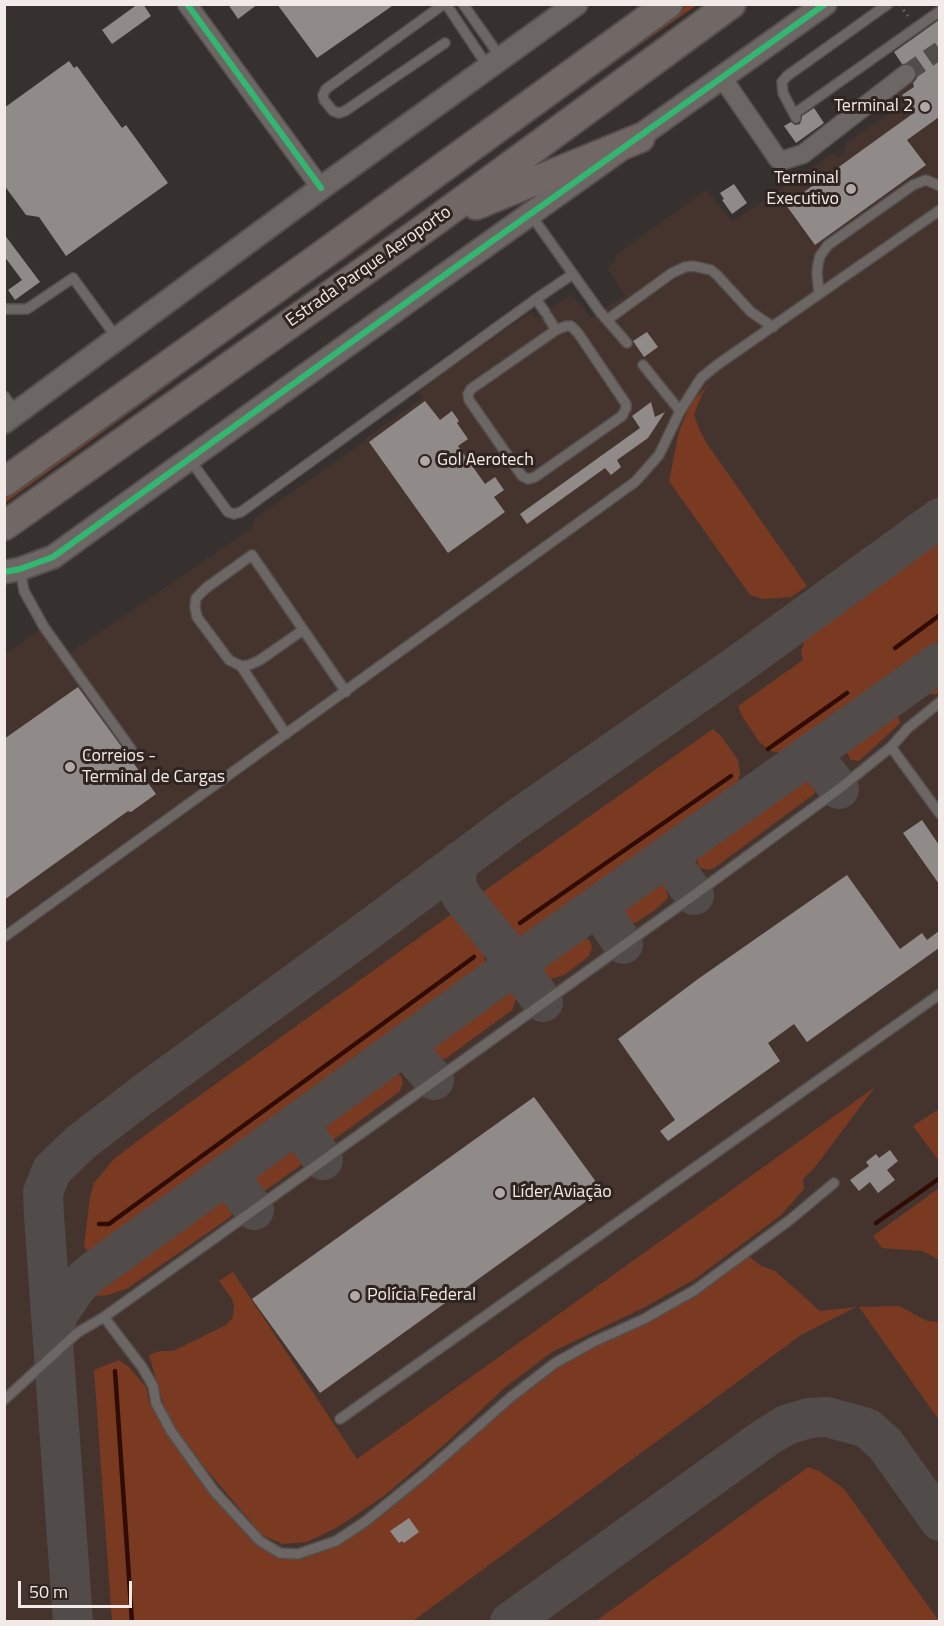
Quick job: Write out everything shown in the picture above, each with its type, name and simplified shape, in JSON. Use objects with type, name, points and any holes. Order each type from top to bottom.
[{"type":"main road","name":"Estrada Parque Aeroporto","points":[[4,482],[324,254],[668,4]]},
{"type":"main road","name":"Estrada Parque Aeroporto","points":[[4,526],[435,221],[730,4]]},
{"type":"main road","points":[[435,221],[640,138]]},
{"type":"main road","points":[[324,254],[327,270],[342,286]]},
{"type":"main road","points":[[283,282],[295,291],[299,317]]},
{"type":"street","points":[[187,4],[321,188]]},
{"type":"street","points":[[8,410],[117,338],[576,4]]},
{"type":"street","points":[[12,570],[53,557],[825,4]]},
{"type":"street","points":[[723,79],[778,159],[784,160],[792,159],[810,141],[906,74]]},
{"type":"lane","points":[[445,43],[345,111],[339,113],[333,111],[324,100],[326,89],[445,4],[495,62]]},
{"type":"lane","points":[[463,4],[495,62]]},
{"type":"lane","points":[[888,4],[782,82],[783,93],[795,116],[939,11]]},
{"type":"lane","points":[[819,294],[818,264],[820,256],[828,245],[913,185],[927,180],[939,186]]},
{"type":"lane","points":[[4,921],[8,934],[636,482],[659,455],[680,411],[701,378],[939,210]]},
{"type":"lane","points":[[531,215],[607,320],[627,343]]},
{"type":"lane","points":[[607,320],[672,273],[693,266],[711,270],[751,312],[773,327]]},
{"type":"lane","points":[[190,460],[228,512],[234,514],[241,512],[573,274]]},
{"type":"lane","points":[[4,309],[9,311],[27,309],[73,278],[117,338]]},
{"type":"lane","points":[[536,299],[556,330]]},
{"type":"lane","points":[[566,326],[574,328],[626,404],[626,408],[622,416],[535,477],[528,479],[522,477],[469,400],[468,394],[471,389],[556,330],[566,326]]},
{"type":"lane","points":[[642,365],[680,411]]},
{"type":"lane","points":[[286,734],[241,666],[229,660],[197,617],[195,608],[196,598],[252,555],[346,692]]},
{"type":"lane","points":[[12,570],[44,627],[131,749]]},
{"type":"lane","points":[[241,666],[260,660],[303,630]]},
{"type":"lane","points":[[4,1400],[77,1333],[104,1317],[712,882],[839,789],[891,747],[908,728],[939,702]]},
{"type":"lane","points":[[891,747],[939,814]]},
{"type":"lane","points":[[340,1419],[939,994]]},
{"type":"lane","points":[[104,1317],[142,1367],[153,1386],[156,1403],[171,1431],[214,1491],[260,1541],[280,1553],[298,1554],[336,1541],[366,1521],[425,1473],[511,1397],[555,1363],[593,1342],[644,1319],[696,1290],[791,1219],[834,1183]]},
{"type":"shaded area","points":[[674,5],[697,5],[562,99],[341,262],[342,253]]},
{"type":"shaded area","points":[[939,64],[939,1621],[5,1621],[4,655],[49,623],[70,653],[252,528],[255,518],[423,398],[417,391],[531,312],[535,318],[572,294],[591,318],[625,295],[607,268],[615,262],[615,255],[706,190],[732,222],[833,153],[837,158],[843,155],[846,143],[888,114],[892,97]]},
{"type":"shaded area","points":[[214,345],[171,383],[5,503],[4,488]]},
{"type":"shaded area","points":[[709,384],[702,394],[694,415],[699,429],[707,444],[807,586],[791,597],[763,599],[750,595],[669,481],[679,432],[687,412],[692,402]]},
{"type":"shaded area","points":[[939,539],[939,644],[794,749],[782,753],[771,751],[760,743],[738,706],[803,660],[801,653],[805,638]]},
{"type":"shaded area","points":[[939,676],[939,693],[934,695],[930,693],[929,687]]},
{"type":"shaded area","points":[[891,711],[898,714],[900,723],[859,761],[851,760],[847,753],[849,742]]},
{"type":"shaded area","points":[[713,729],[721,736],[738,760],[740,773],[734,793],[530,938],[518,940],[509,938],[502,932],[486,908],[480,894]]},
{"type":"shaded area","points":[[804,776],[814,778],[820,786],[814,794],[714,868],[707,870],[699,867],[696,857],[698,849],[797,778]]},
{"type":"shaded area","points":[[659,882],[665,885],[668,898],[635,923],[625,920],[622,917],[621,905],[649,883]]},
{"type":"shaded area","points":[[456,911],[483,950],[485,961],[479,972],[95,1249],[88,1251],[84,1247],[94,1183],[114,1159]]},
{"type":"shaded area","points":[[577,937],[585,937],[590,941],[592,947],[589,956],[564,975],[546,980],[536,976],[530,970]]},
{"type":"shaded area","points":[[513,984],[518,994],[512,1010],[445,1059],[437,1057],[432,1046],[434,1039]]},
{"type":"shaded area","points":[[394,1072],[401,1076],[403,1083],[399,1092],[329,1143],[324,1143],[319,1138],[316,1132],[325,1116],[385,1074]]},
{"type":"shaded area","points":[[875,1087],[815,1167],[803,1179],[804,1189],[781,1215],[695,1279],[643,1308],[552,1352],[504,1388],[446,1443],[384,1496],[336,1528],[307,1542],[283,1544],[262,1535],[194,1455],[166,1413],[149,1355],[160,1351],[173,1351],[226,1325],[233,1317],[234,1306],[232,1299],[219,1281],[233,1272],[357,1459]]},
{"type":"shaded area","points":[[939,1109],[939,1161],[913,1126]]},
{"type":"shaded area","points":[[291,1148],[299,1151],[303,1158],[301,1165],[259,1195],[250,1187],[253,1169],[280,1150]]},
{"type":"shaded area","points":[[939,1188],[939,1260],[923,1251],[882,1248],[873,1236]]},
{"type":"shaded area","points":[[221,1194],[228,1198],[234,1207],[229,1218],[128,1288],[108,1295],[98,1296],[93,1292],[90,1286],[213,1195]]},
{"type":"shaded area","points":[[748,1256],[761,1266],[775,1271],[820,1311],[856,1307],[801,1335],[413,1621],[112,1621],[94,1370],[119,1360],[129,1367],[146,1387],[149,1401],[180,1452],[215,1498],[255,1542],[294,1555],[335,1542],[546,1370]]},
{"type":"shaded area","points":[[899,1306],[927,1321],[939,1322],[939,1420],[859,1307]]},
{"type":"shaded area","points":[[808,1467],[819,1471],[844,1489],[939,1621],[596,1621]]},
{"type":"building","points":[[138,4],[143,4],[151,16],[112,44],[102,30]]},
{"type":"building","points":[[228,4],[258,4],[238,19]]},
{"type":"building","points":[[277,4],[395,4],[317,58]]},
{"type":"building","name":"Terminal Executivo","points":[[939,20],[939,117],[907,140],[926,165],[815,245],[786,205],[915,112],[902,95],[914,87],[917,72],[911,64],[902,64],[894,52]]},
{"type":"building","points":[[69,61],[74,68],[77,66],[122,128],[126,125],[168,183],[66,256],[39,217],[26,215],[4,185],[4,108]]},
{"type":"building","points":[[814,108],[824,123],[796,143],[784,126],[791,122],[795,125],[800,124],[802,116]]},
{"type":"building","points":[[734,184],[747,203],[732,214],[720,193]]},
{"type":"building","points":[[4,234],[40,282],[15,300],[8,290],[22,280],[4,256]]},
{"type":"building","points":[[647,332],[658,347],[644,357],[633,341]]},
{"type":"building","name":"Gol Aerotech","points":[[425,401],[440,420],[452,411],[468,439],[458,446],[485,484],[495,477],[504,490],[494,497],[505,512],[448,553],[369,442]]},
{"type":"building","points":[[651,402],[655,417],[665,412],[648,438],[617,460],[621,467],[611,475],[605,468],[527,524],[520,514],[640,428],[632,416]]},
{"type":"building","name":"Correios - Terminal de Cargas","points":[[78,687],[156,794],[131,812],[128,811],[4,900],[4,739]]},
{"type":"building","points":[[922,820],[939,845],[939,884],[903,833]]},
{"type":"building","points":[[847,875],[900,949],[922,933],[927,940],[939,931],[939,948],[807,1042],[794,1024],[768,1043],[780,1061],[668,1141],[660,1131],[675,1120],[618,1039],[698,979]]},
{"type":"building","points":[[534,1097],[602,1190],[320,1393],[252,1299]]},
{"type":"building","points":[[890,1150],[898,1161],[887,1170],[895,1180],[878,1193],[870,1182],[859,1191],[850,1180],[869,1166],[866,1162],[876,1154],[879,1158]]},
{"type":"building","points":[[409,1518],[419,1532],[404,1543],[402,1541],[399,1543],[390,1531]]},
{"type":"waterway","points":[[895,648],[940,615]]},
{"type":"waterway","points":[[768,749],[847,693]]},
{"type":"waterway","points":[[520,923],[731,776]]},
{"type":"waterway","points":[[99,1224],[109,1224],[474,957]]},
{"type":"waterway","points":[[876,1223],[940,1178]]},
{"type":"waterway","points":[[115,1371],[132,1622]]},
{"type":"taxiway","points":[[73,1622],[44,1216],[43,1192],[52,1170],[80,1143],[141,1096],[513,822],[738,665],[940,518]]},
{"type":"taxiway","points":[[53,1333],[58,1314],[78,1285],[90,1274],[513,966],[940,662]]},
{"type":"taxiway","points":[[802,760],[811,758],[816,760],[839,789]]},
{"type":"taxiway","points":[[460,861],[456,873],[457,886],[462,897],[509,955]]},
{"type":"taxiway","points":[[658,863],[675,867],[694,895]]},
{"type":"taxiway","points":[[605,901],[605,917],[623,944]]},
{"type":"taxiway","points":[[523,960],[522,969],[525,978],[543,1002]]},
{"type":"taxiway","points":[[399,1050],[411,1053],[434,1080]]},
{"type":"taxiway","points":[[288,1130],[305,1134],[323,1160]]},
{"type":"taxiway","points":[[218,1181],[227,1180],[236,1185],[254,1210]]},
{"type":"taxiway","points":[[510,1622],[765,1438],[786,1425],[809,1418],[827,1417],[867,1428],[885,1444],[940,1521]]},
{"type":"tunnel","points":[[906,74],[940,50]]},
{"type":"cycle path","points":[[187,4],[321,188]]},
{"type":"cycle path","points":[[4,572],[20,569],[53,557],[825,4]]},
{"type":"place","name":"Terminal 2","points":[[925,107]]},
{"type":"place","name":"Terminal Executivo","points":[[851,189]]},
{"type":"place","name":"Gol Aerotech","points":[[425,461]]},
{"type":"place","name":"Correios - Terminal de Cargas","points":[[70,767]]},
{"type":"place","name":"Líder Aviação","points":[[500,1193]]},
{"type":"place","name":"Polícia Federal","points":[[355,1296]]}]
